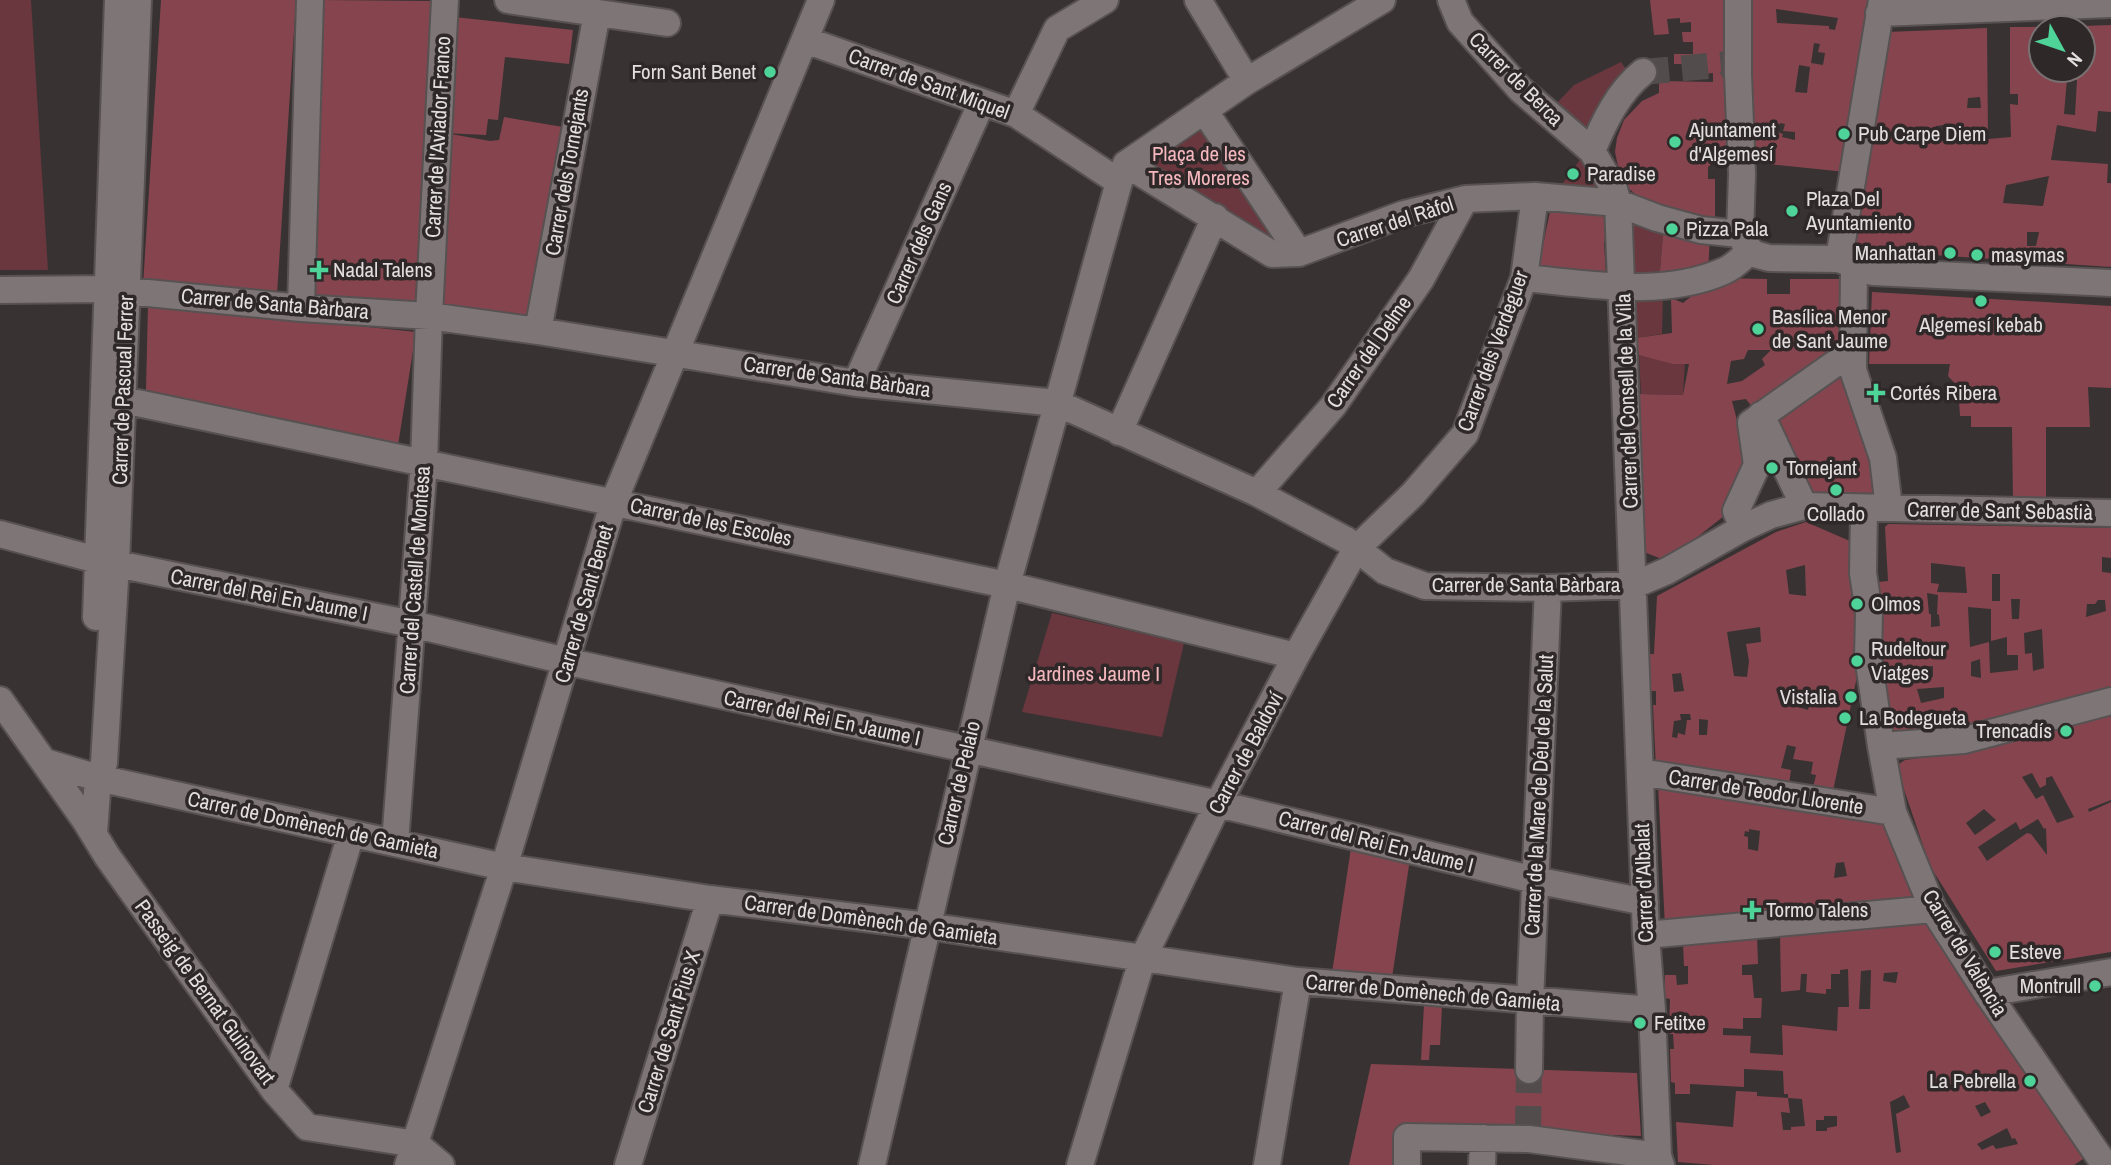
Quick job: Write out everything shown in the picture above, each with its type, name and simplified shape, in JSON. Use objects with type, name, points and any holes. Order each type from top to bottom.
[{"type":"street","name":"Carrer de Pascual Ferrer","points":[[106,562],[122,400],[117,290],[118,0]]},
{"type":"street","name":"Carrer de Pascual Ferrer","points":[[94,834],[98,778],[104,763],[106,562],[117,290],[138,0]]},
{"type":"street","points":[[301,308],[310,0]]},
{"type":"street","name":"Carrer de l'Aviador Franco","points":[[429,316],[445,0]]},
{"type":"street","points":[[508,0],[667,23]]},
{"type":"street","name":"Carrer de Sant Benet","points":[[412,1154],[505,867],[614,501],[821,0]]},
{"type":"street","points":[[1016,114],[1057,29],[1105,0]]},
{"type":"street","points":[[1198,0],[1247,82]]},
{"type":"street","points":[[1299,254],[1272,254],[1214,217],[1123,173],[1204,110],[1382,0]]},
{"type":"street","name":"Carrer de Berca","points":[[1451,0],[1460,22],[1521,90],[1592,151],[1614,189],[1618,203]]},
{"type":"street","points":[[1524,278],[1622,287],[1691,282],[1727,270],[1738,239],[1742,174],[1738,0]]},
{"type":"street","points":[[1880,7],[2111,4]]},
{"type":"street","name":"Carrer de València","points":[[1880,7],[1846,262],[1853,370],[1883,458],[1863,573],[1869,613],[1868,656],[1893,811],[1933,909],[2105,1165]]},
{"type":"street","name":"Carrer dels Tornejants","points":[[538,331],[597,13]]},
{"type":"street","name":"Carrer de Sant Miquel","points":[[805,40],[1016,114],[1123,173]]},
{"type":"street","points":[[1592,151],[1604,122],[1629,83],[1643,72]]},
{"type":"street","name":"Carrer dels Gans","points":[[856,383],[982,102]]},
{"type":"street","points":[[1204,110],[1299,254]]},
{"type":"street","name":"Carrer de Pelaio","points":[[872,1165],[1007,585],[1123,173]]},
{"type":"street","name":"Carrer del Ràfol","points":[[1299,254],[1404,214],[1465,200],[1535,196],[1618,203],[1657,218],[1738,239],[1769,258],[1846,262],[1873,272],[2111,283]]},
{"type":"street","name":"Carrer dels Verdeguer","points":[[1356,549],[1413,494],[1465,434],[1524,278],[1535,196]]},
{"type":"street","name":"Carrer del Delme","points":[[1257,493],[1333,406],[1421,279],[1465,200]]},
{"type":"street","name":"Carrer del Consell de la Vila","points":[[1618,203],[1633,592]]},
{"type":"street","points":[[1119,432],[1214,217]]},
{"type":"street","name":"Carrer de Santa Bàrbara","points":[[0,290],[117,290],[301,308],[429,316],[856,383],[1057,403],[1257,493],[1346,540],[1385,572],[1425,586],[1633,592]]},
{"type":"street","name":"Carrer del Castell de Montesa","points":[[394,843],[424,462],[429,316]]},
{"type":"street","points":[[1743,528],[1736,511],[1757,465],[1751,423],[1853,351]]},
{"type":"street","name":"Carrer de les Escoles","points":[[122,400],[1007,585],[1296,656]]},
{"type":"street","points":[[1761,415],[1804,506]]},
{"type":"street","name":"Carrer de Sant Sebastià","points":[[1633,592],[1743,528],[1771,515],[1804,506],[2111,513]]},
{"type":"street","name":"Carrer del Rei En Jaume I","points":[[0,534],[106,562],[412,624],[567,661],[1219,804],[1535,880],[1645,902]]},
{"type":"street","name":"Carrer de Baldoví","points":[[1080,1165],[1142,960],[1296,656],[1356,549]]},
{"type":"street","name":"Carrer de la Mare de Déu de la Salut","points":[[1529,1070],[1548,588]]},
{"type":"street","name":"Carrer d'Albalat","points":[[1633,592],[1646,935],[1659,1160]]},
{"type":"street","name":"Passeig de Bernat Guinovart","points":[[0,700],[107,856],[274,1090],[307,1127],[412,1154]]},
{"type":"street","points":[[1881,746],[1965,740],[2111,701]]},
{"type":"street","points":[[45,762],[98,778]]},
{"type":"street","name":"Carrer de Teodor Llorente","points":[[1640,772],[1826,803],[1893,811]]},
{"type":"street","name":"Carrer de Domènech de Gamieta","points":[[98,778],[505,867],[710,899],[926,926],[1298,981],[1652,1010]]},
{"type":"street","points":[[274,1090],[351,834]]},
{"type":"street","name":"Carrer de Sant Pius X","points":[[628,1165],[710,899]]},
{"type":"street","points":[[1646,935],[1933,909]]},
{"type":"street","points":[[1987,993],[2111,972]]},
{"type":"street","points":[[1267,1165],[1298,981]]},
{"type":"street","points":[[1407,1165],[1407,1137],[1483,1138],[1528,1135],[1659,1160]]},
{"type":"street","points":[[1482,1165],[1483,1138]]},
{"type":"street","points":[[412,1154],[441,1165]]},
{"type":"green space","points":[[0,0],[31,0],[48,270],[0,270]]},
{"type":"green space","points":[[1621,62],[1627,71],[1590,135],[1554,106],[1574,85]]},
{"type":"green space","name":"Plaça de les Tres Moreres","points":[[1205,128],[1289,245],[1273,247],[1146,167]]},
{"type":"green space","points":[[1584,154],[1606,189],[1558,190]]},
{"type":"green space","points":[[1639,218],[1664,222],[1660,271],[1635,274],[1630,224]]},
{"type":"green space","points":[[1630,295],[1663,295],[1662,334],[1636,338]]},
{"type":"green space","points":[[1639,355],[1685,361],[1683,395],[1641,394]]},
{"type":"green space","name":"Jardines Jaume I","points":[[1052,613],[1184,643],[1162,737],[1022,712]]},
{"type":"building","points":[[161,0],[296,0],[277,294],[143,286]]},
{"type":"building","points":[[319,0],[431,1],[415,305],[305,299]]},
{"type":"building","name":"Ajuntament d'Algemesí","points":[[1650,0],[1731,0],[1733,158],[1717,158],[1708,167],[1708,179],[1715,179],[1715,217],[1685,217],[1685,210],[1661,210],[1642,200],[1628,188],[1618,166],[1615,152],[1624,120],[1642,101],[1659,93],[1659,81],[1713,82],[1713,73],[1693,75],[1695,64],[1674,64],[1674,54],[1693,54],[1693,42],[1683,42],[1682,32],[1691,32],[1691,22],[1680,23],[1680,18],[1667,19],[1669,34],[1654,35]]},
{"type":"building","points":[[1747,0],[1877,0],[1846,172],[1748,162]],"holes":[[[1776,9],[1838,18],[1835,30],[1829,29],[1829,26],[1777,23]],[[1814,43],[1820,44],[1818,52],[1825,53],[1823,65],[1811,63]],[[1799,65],[1810,67],[1807,93],[1795,92]],[[1780,123],[1785,124],[1783,131],[1795,132],[1795,140],[1782,137],[1783,134],[1776,132]]]},
{"type":"building","points":[[454,17],[573,30],[569,64],[505,57],[498,120],[488,119],[486,135],[445,133],[490,141],[499,140],[504,117],[569,128],[532,329],[435,311],[441,130]]},
{"type":"building","points":[[2111,25],[2111,112],[2098,111],[2096,132],[2057,125],[2051,160],[2108,164],[2107,183],[2111,183],[2111,267],[1860,250],[1856,244],[1858,208],[1888,32],[1987,28],[1988,139],[2011,137],[2010,104],[2018,105],[2018,94],[2010,94],[2010,27],[2027,27],[2027,84],[2067,84],[2064,114],[2075,115],[2077,84],[2097,84],[2097,26]],"holes":[[[1980,97],[1981,108],[1967,108],[1968,98]],[[1952,124],[1952,142],[1937,141],[1936,126]],[[1911,131],[1927,133],[1927,142],[1912,142]],[[2049,176],[2043,206],[2003,203],[2006,185]],[[2027,232],[2039,232],[2036,246],[2027,246]]]},
{"type":"building","points":[[1551,207],[1611,214],[1604,243],[1606,276],[1538,269]]},
{"type":"building","points":[[1664,222],[1710,234],[1708,274],[1660,271]]},
{"type":"building","points":[[1714,278],[1767,279],[1767,294],[1790,294],[1790,279],[1844,279],[1844,351],[1756,412],[1746,399],[1732,401],[1747,459],[1729,512],[1667,561],[1644,552],[1639,394],[1683,395],[1689,364],[1673,364],[1639,355],[1636,338],[1672,333],[1671,298],[1683,303]],"holes":[[[1748,350],[1771,350],[1762,359],[1765,365],[1742,381],[1727,384],[1731,361],[1744,359]]]},
{"type":"building","points":[[1872,292],[2111,306],[2111,388],[2088,387],[2090,427],[2046,427],[2046,501],[2013,502],[2012,427],[1971,427],[1971,416],[1960,416],[1958,387],[1948,376],[1950,364],[1869,364]]},
{"type":"building","points":[[148,304],[416,332],[398,445],[146,390]]},
{"type":"building","points":[[1841,363],[1872,434],[1878,501],[1807,499],[1768,414]]},
{"type":"building","points":[[1806,522],[1859,545],[1864,643],[1833,791],[1813,788],[1816,775],[1811,774],[1813,762],[1793,759],[1796,747],[1787,745],[1781,768],[1791,770],[1789,784],[1656,769],[1653,705],[1656,705],[1656,691],[1651,691],[1649,654],[1654,654],[1657,596],[1776,532]],"holes":[[[1805,565],[1806,596],[1789,594],[1786,570]],[[1760,627],[1761,642],[1746,644],[1749,661],[1747,677],[1734,676],[1727,632]],[[1681,673],[1684,691],[1674,692],[1672,674]],[[1794,695],[1805,698],[1805,702],[1810,703],[1808,710],[1791,705]],[[1680,714],[1690,714],[1691,720],[1687,720],[1685,735],[1678,733],[1677,738],[1672,737],[1674,721],[1681,720]],[[1699,719],[1708,720],[1707,735],[1699,735]]]},
{"type":"building","points":[[1888,524],[2111,528],[2111,558],[2102,557],[2102,572],[2111,573],[2111,696],[2010,724],[1893,734],[1880,690],[1878,582],[1888,581],[1885,527]],"holes":[[[1931,563],[1965,567],[1967,593],[1937,592],[1939,584],[1931,583]],[[1992,574],[2000,574],[2000,601],[1992,601]],[[1927,593],[1938,595],[1937,614],[1940,626],[1931,627],[1931,614]],[[2011,599],[2020,599],[2019,619],[2012,619]],[[2105,600],[2106,611],[2086,617],[2087,604]],[[1968,607],[1991,609],[1991,641],[2007,637],[2007,655],[2018,655],[2018,670],[1990,673],[1989,642],[1970,647]],[[2042,629],[2044,668],[2033,671],[2032,653],[2025,654],[2024,633]],[[1980,659],[1981,678],[1971,676],[1971,662]],[[1933,666],[1933,677],[1921,677],[1919,667]],[[1944,687],[1944,698],[1921,703],[1917,689]]]},
{"type":"building","points":[[2111,714],[2111,800],[2088,809],[2089,812],[2111,802],[2111,952],[1996,971],[1930,866],[1896,766],[1905,760],[1990,748]],"holes":[[[2032,773],[2040,788],[2046,785],[2046,778],[2052,776],[2074,817],[2057,823],[2043,795],[2036,799],[2022,777]],[[1984,809],[1996,820],[1975,835],[1966,823]],[[2038,819],[2044,829],[2046,828],[2047,855],[2031,834],[2027,833],[1987,861],[1978,847],[2016,822],[2020,830]]]},
{"type":"building","points":[[1658,784],[1884,817],[1916,896],[1665,927]],"holes":[[[1749,829],[1760,831],[1758,851],[1748,849],[1748,837],[1744,836]],[[1844,862],[1847,876],[1834,878],[1836,863]]]},
{"type":"building","points":[[1351,848],[1410,859],[1391,984],[1332,973]]},
{"type":"building","points":[[1929,920],[2061,1125],[2063,1123],[2086,1157],[2074,1165],[1714,1165],[1678,1162],[1676,1122],[1733,1127],[1736,1091],[1757,1092],[1757,1096],[1788,1098],[1788,1094],[1784,1094],[1783,1071],[1744,1069],[1744,1087],[1690,1084],[1690,1094],[1675,1094],[1675,1083],[1671,1082],[1670,1049],[1674,1049],[1673,1034],[1669,1034],[1670,999],[1665,998],[1665,975],[1676,975],[1677,985],[1688,984],[1688,966],[1684,966],[1683,944],[1757,935],[1758,964],[1742,965],[1742,975],[1752,975],[1754,998],[1762,998],[1761,1018],[1743,1018],[1743,1029],[1723,1028],[1723,1035],[1751,1036],[1750,1053],[1783,1055],[1782,1025],[1837,1031],[1838,1007],[1849,1007],[1848,969],[1840,970],[1840,974],[1831,974],[1831,989],[1826,989],[1826,994],[1806,992],[1807,974],[1801,974],[1800,990],[1781,992],[1780,934]],"holes":[[[1871,970],[1870,1009],[1859,1009],[1861,971]],[[1898,972],[1896,983],[1883,981],[1884,973]],[[1904,1095],[1910,1107],[1896,1114],[1901,1152],[1896,1153],[1890,1102]],[[1788,1098],[1802,1099],[1805,1126],[1783,1130],[1781,1112],[1790,1113]],[[1985,1102],[1991,1112],[1981,1117],[1975,1106]],[[1824,1116],[1837,1116],[1837,1126],[1827,1128],[1827,1131],[1816,1131],[1816,1120],[1824,1120]],[[2007,1128],[2012,1139],[2015,1138],[2018,1144],[1996,1149],[1993,1145],[1982,1150],[1977,1144]]]},
{"type":"building","points":[[1424,1005],[1442,1006],[1440,1045],[1430,1045],[1429,1060],[1421,1060]]},
{"type":"building","points":[[1371,1064],[1637,1073],[1641,1136],[1437,1129],[1397,1165],[1349,1165]]},
{"type":"tunnel","points":[[1643,72],[1729,64],[1738,74]]},
{"type":"tunnel","points":[[1528,1132],[1529,1070]]},
{"type":"place","name":"Forn Sant Benet","points":[[770,72]]},
{"type":"place","name":"Pub Carpe Diem","points":[[1844,134]]},
{"type":"place","name":"Ajuntament d'Algemesí","points":[[1675,142]]},
{"type":"place","name":"Paradise","points":[[1573,174]]},
{"type":"place","name":"Plaza Del Ayuntamiento","points":[[1792,211]]},
{"type":"place","name":"Pizza Pala","points":[[1672,229]]},
{"type":"place","name":"Manhattan","points":[[1950,253]]},
{"type":"place","name":"masymas","points":[[1977,255]]},
{"type":"place","name":"Nadal Talens","points":[[319,270]]},
{"type":"place","name":"Algemesí kebab","points":[[1981,301]]},
{"type":"place","name":"Basílica Menor de Sant Jaume","points":[[1758,329]]},
{"type":"place","name":"Cortés Ribera","points":[[1876,393]]},
{"type":"place","name":"Tornejant","points":[[1772,468]]},
{"type":"place","name":"Collado","points":[[1836,490]]},
{"type":"place","name":"Olmos","points":[[1857,604]]},
{"type":"place","name":"Rudeltour Viatges","points":[[1857,661]]},
{"type":"place","name":"Vistalia","points":[[1851,697]]},
{"type":"place","name":"La Bodegueta","points":[[1845,718]]},
{"type":"place","name":"Trencadís","points":[[2066,731]]},
{"type":"place","name":"Tormo Talens","points":[[1752,910]]},
{"type":"place","name":"Esteve","points":[[1995,952]]},
{"type":"place","name":"Montrull","points":[[2095,986]]},
{"type":"place","name":"Fetitxe","points":[[1640,1023]]},
{"type":"place","name":"La Pebrella","points":[[2030,1081]]}]
